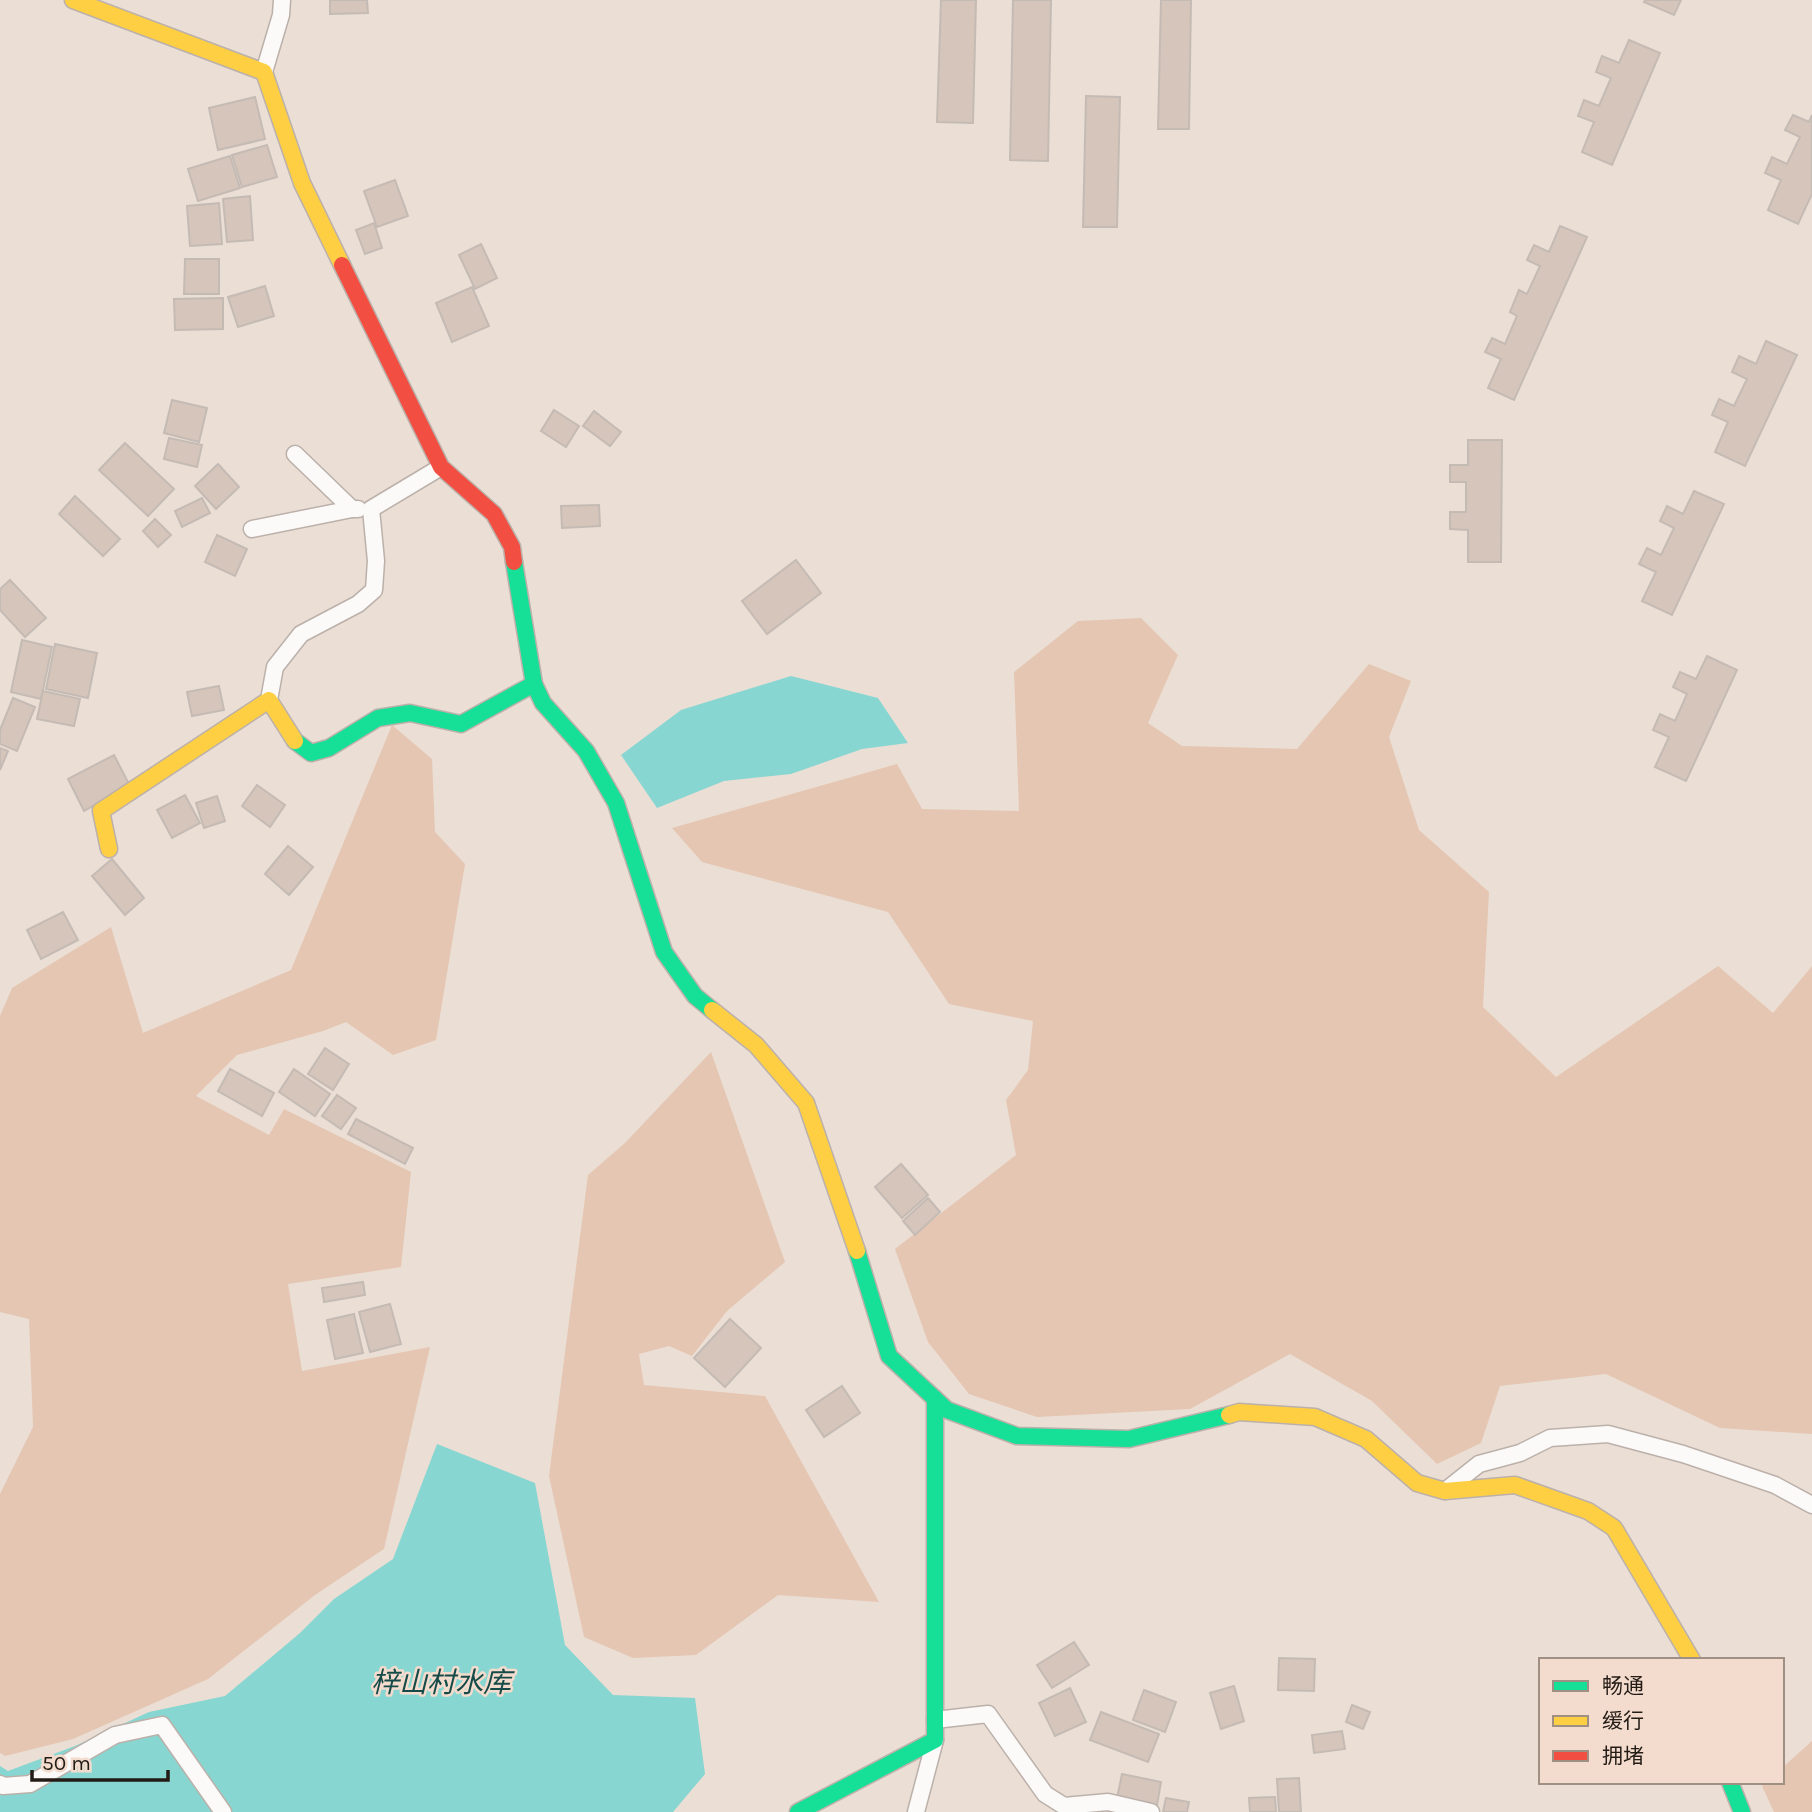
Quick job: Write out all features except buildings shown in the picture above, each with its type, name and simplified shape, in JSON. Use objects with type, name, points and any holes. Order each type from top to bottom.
[{"type":"street","points":[[73,0],[264,72]]},
{"type":"street","points":[[282,0],[281,15],[264,72],[302,183],[442,467],[494,514],[512,547],[534,684],[543,703],[586,751],[616,803],[664,952],[695,996],[756,1045],[806,1102],[853,1239],[889,1356],[947,1410],[1017,1436],[1129,1439],[1239,1412],[1315,1416],[1366,1439],[1417,1483],[1445,1491],[1515,1485],[1588,1511],[1614,1528],[1691,1658]]},
{"type":"street","points":[[295,454],[352,509]]},
{"type":"street","points":[[252,529],[352,509],[371,509],[442,467]]},
{"type":"street","points":[[371,509],[376,561],[374,590],[358,604],[301,634],[275,667],[270,700],[293,740],[311,753],[329,748],[378,718],[410,713],[461,724],[534,684]]},
{"type":"street","points":[[109,849],[101,811],[270,700]]},
{"type":"street","points":[[916,1812],[936,1740],[935,1399]]},
{"type":"street","points":[[1445,1491],[1479,1464],[1520,1453],[1550,1438],[1608,1434],[1683,1454],[1775,1485],[1812,1505]]},
{"type":"street","points":[[935,1720],[988,1714],[1045,1794],[1065,1806],[1108,1802],[1151,1812]]},
{"type":"street","points":[[0,1784],[30,1784],[115,1735],[162,1725],[223,1812]]},
{"type":"street","points":[[798,1812],[936,1740]]},
{"type":"street","points":[[1731,1784],[1742,1812]]},
{"type":"shaded area","points":[[1141,618],[1178,655],[1148,723],[1182,746],[1297,749],[1369,664],[1411,681],[1389,737],[1419,830],[1489,892],[1483,1007],[1556,1077],[1718,966],[1773,1013],[1812,966],[1812,1434],[1720,1428],[1606,1374],[1500,1386],[1481,1443],[1437,1464],[1372,1401],[1290,1354],[1190,1409],[1037,1417],[969,1394],[928,1342],[895,1249],[1016,1155],[1006,1100],[1028,1070],[1033,1021],[949,1004],[888,912],[702,862],[672,828],[897,764],[922,809],[1019,811],[1014,672],[1078,621]]},
{"type":"shaded area","points":[[392,725],[432,759],[435,832],[465,864],[436,1040],[393,1055],[346,1022],[237,1055],[196,1096],[269,1135],[284,1109],[411,1172],[401,1267],[288,1284],[302,1371],[430,1347],[384,1549],[315,1595],[208,1679],[73,1739],[5,1756],[0,1753],[0,1494],[33,1427],[29,1319],[0,1312],[0,1016],[12,988],[111,927],[143,1033],[291,970]]},
{"type":"shaded area","points":[[711,1052],[785,1262],[727,1311],[692,1356],[669,1346],[639,1354],[644,1385],[765,1396],[879,1602],[778,1595],[696,1655],[633,1658],[584,1637],[549,1476],[588,1175],[625,1143]]},
{"type":"shaded area","points":[[1812,1741],[1812,1812],[1774,1812],[1762,1786],[1784,1784],[1784,1766]]},
{"type":"water","points":[[791,676],[878,698],[908,743],[862,749],[791,774],[724,781],[657,808],[621,755],[681,710]]},
{"type":"water","name":"梓山村水库","points":[[437,1444],[535,1483],[565,1645],[613,1695],[695,1698],[705,1774],[673,1812],[0,1812],[0,1766],[8,1771],[75,1746],[149,1712],[225,1696],[300,1633],[334,1599],[393,1559]]},
{"type":"traffic: fast","points":[[514,562],[534,684],[543,703],[586,751],[616,803],[664,952],[695,996],[712,1010]]},
{"type":"traffic: fast","points":[[295,741],[311,753],[329,748],[378,718],[410,713],[461,724],[534,684]]},
{"type":"traffic: fast","points":[[857,1251],[889,1356],[947,1410],[1017,1436],[1129,1439],[1229,1415]]},
{"type":"traffic: fast","points":[[798,1812],[935,1740],[935,1399]]},
{"type":"traffic: fast","points":[[1731,1784],[1742,1812]]},
{"type":"traffic: slow","points":[[73,0],[264,72],[302,183],[342,265]]},
{"type":"traffic: slow","points":[[109,849],[101,811],[269,700],[295,741]]},
{"type":"traffic: slow","points":[[712,1010],[756,1045],[806,1103],[857,1251]]},
{"type":"traffic: slow","points":[[1229,1415],[1239,1412],[1315,1417],[1366,1439],[1417,1483],[1445,1491],[1515,1485],[1588,1511],[1614,1528],[1691,1658]]},
{"type":"traffic: jam","points":[[342,265],[441,467],[494,514],[512,547],[514,562]]}]
